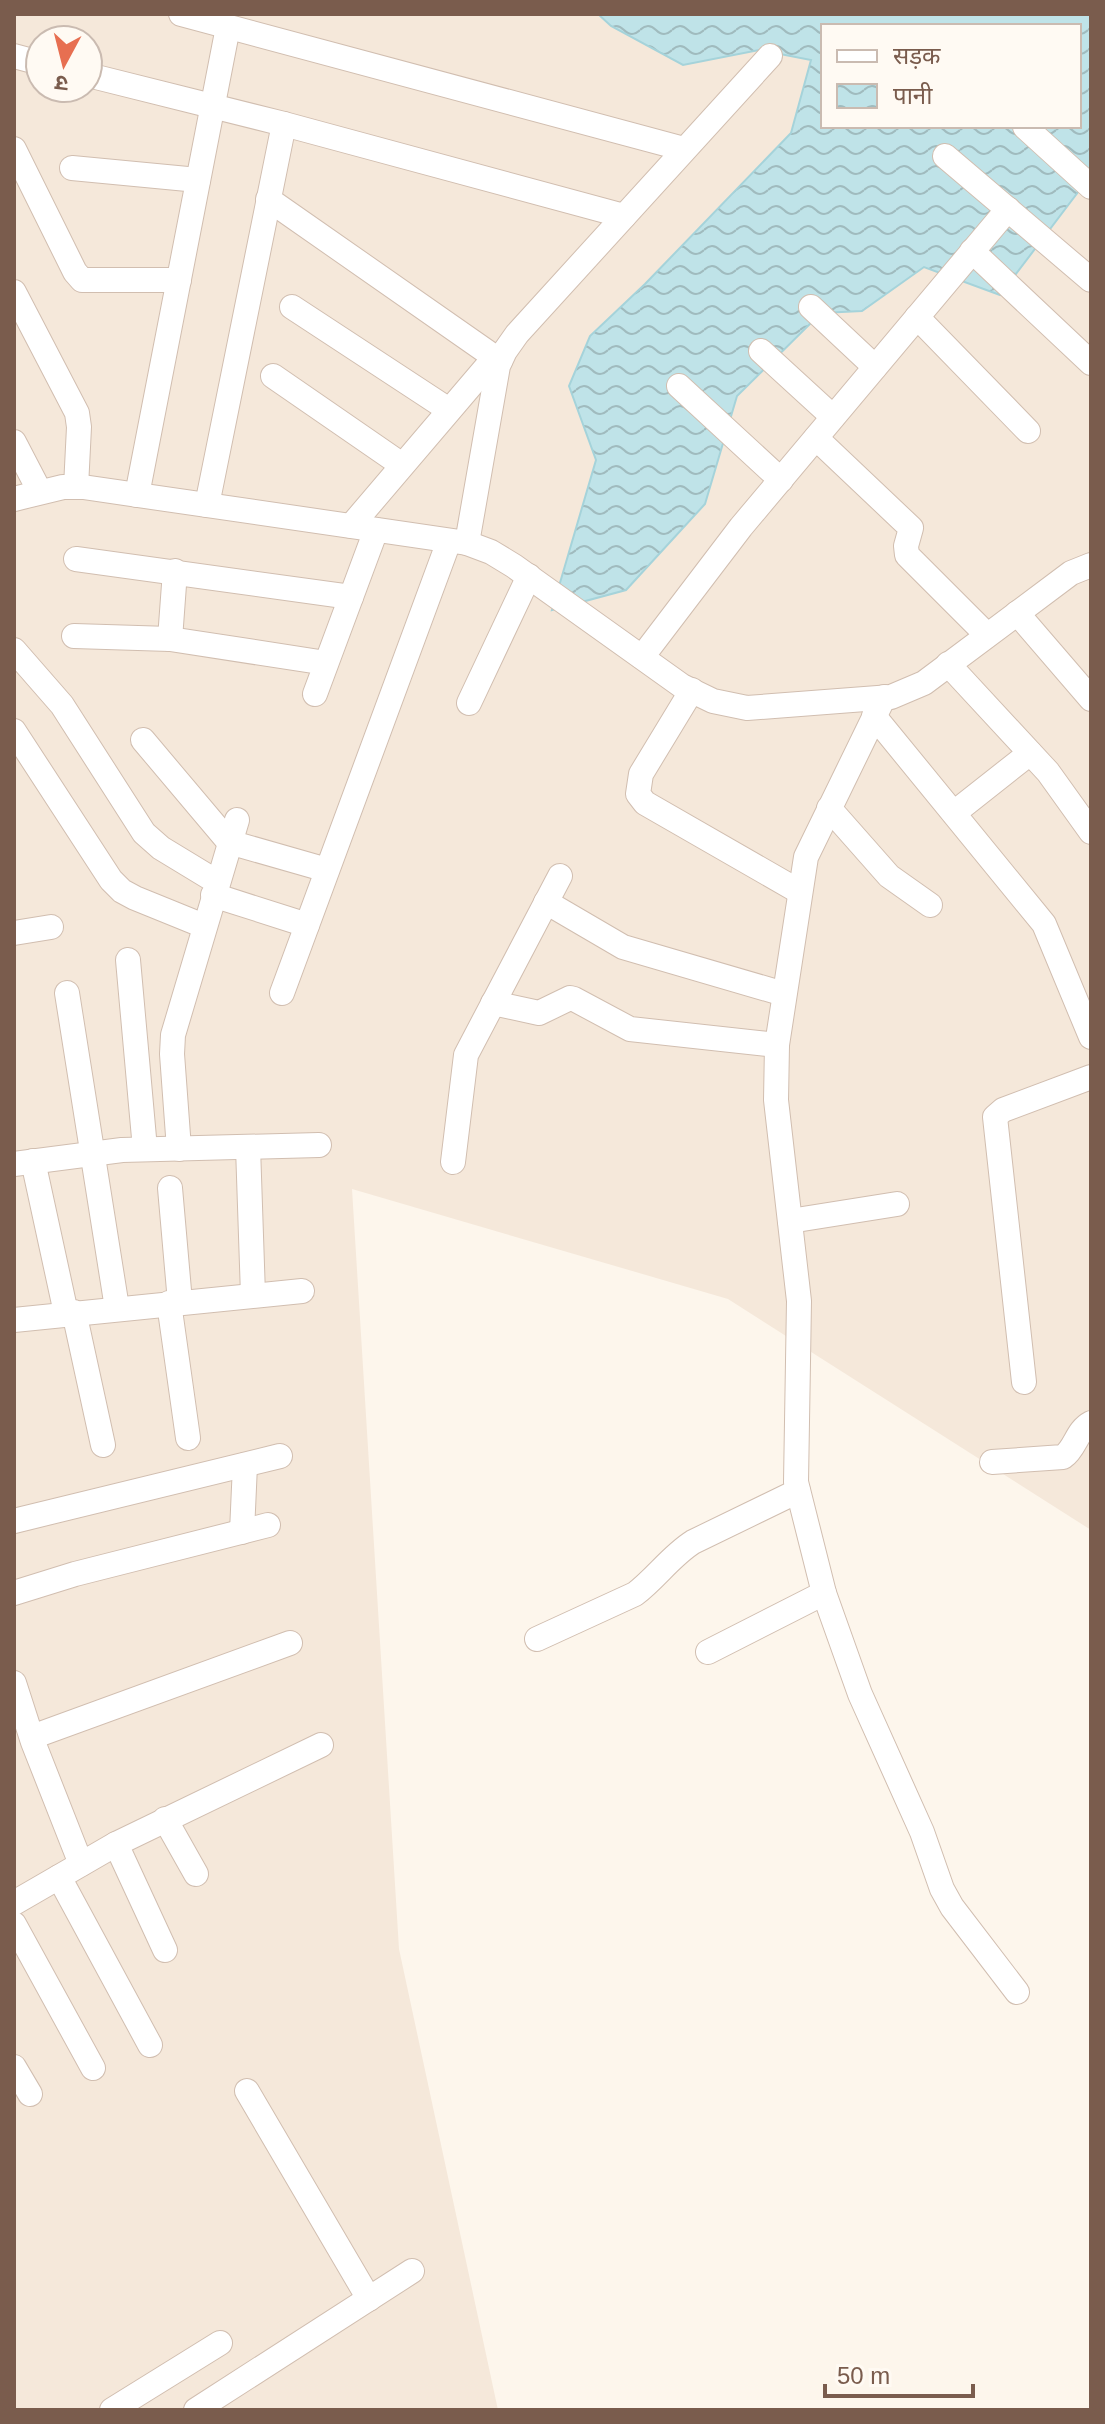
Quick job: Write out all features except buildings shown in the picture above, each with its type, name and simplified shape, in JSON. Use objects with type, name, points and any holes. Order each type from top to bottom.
[{"type":"street","points":[[181,14],[684,149]]},
{"type":"street","points":[[137,495],[228,27]]},
{"type":"street","points":[[351,526],[449,410],[770,56]]},
{"type":"street","points":[[104,79],[624,216]]},
{"type":"street","points":[[207,505],[284,124]]},
{"type":"street","points":[[1026,128],[1091,187]]},
{"type":"street","points":[[14,149],[75,272],[82,280],[179,280]]},
{"type":"street","points":[[945,156],[1091,280]]},
{"type":"street","points":[[72,168],[198,180]]},
{"type":"street","points":[[268,199],[498,359]]},
{"type":"street","points":[[642,657],[741,527],[1008,209]]},
{"type":"street","points":[[972,251],[1091,363]]},
{"type":"street","points":[[14,292],[77,413],[76,487]]},
{"type":"street","points":[[292,307],[449,410]]},
{"type":"street","points":[[811,307],[875,367]]},
{"type":"street","points":[[917,317],[1028,431]]},
{"type":"street","points":[[761,351],[833,417]]},
{"type":"street","points":[[282,993],[327,870],[458,542],[498,359]]},
{"type":"street","points":[[273,376],[402,465]]},
{"type":"street","points":[[679,386],[781,480]]},
{"type":"street","points":[[816,438],[911,528],[907,555],[987,635]]},
{"type":"street","points":[[14,442],[40,492]]},
{"type":"street","points":[[14,499],[63,487],[76,487],[458,542],[491,552],[642,657],[713,701],[747,708],[879,707]]},
{"type":"street","points":[[315,694],[376,530]]},
{"type":"street","points":[[76,559],[351,597]]},
{"type":"street","points":[[1017,1992],[952,1907],[942,1889],[922,1832],[860,1694],[824,1593],[798,1491],[795,1465],[799,1301],[776,1100],[777,1045],[806,857],[879,707],[891,697],[924,683],[1071,573],[1091,565]]},
{"type":"street","points":[[170,639],[175,571]]},
{"type":"street","points":[[469,703],[529,576]]},
{"type":"street","points":[[1017,613],[1091,699]]},
{"type":"street","points":[[74,636],[170,639],[326,663]]},
{"type":"street","points":[[14,650],[62,705],[144,833],[215,889],[307,925]]},
{"type":"street","points":[[948,664],[1064,792],[1091,832]]},
{"type":"street","points":[[692,690],[641,774],[638,794],[645,803],[800,892]]},
{"type":"street","points":[[879,707],[954,813],[1044,924],[1091,1037]]},
{"type":"street","points":[[14,731],[111,880],[122,891],[204,926]]},
{"type":"street","points":[[143,740],[233,831],[327,870]]},
{"type":"street","points":[[954,813],[1030,753]]},
{"type":"street","points":[[829,808],[889,876],[930,905]]},
{"type":"street","points":[[179,1149],[173,1035],[233,831]]},
{"type":"street","points":[[453,1162],[466,1055],[560,876]]},
{"type":"street","points":[[546,902],[623,947],[784,994]]},
{"type":"street","points":[[14,933],[51,927]]},
{"type":"street","points":[[128,960],[145,1149]]},
{"type":"street","points":[[67,993],[117,1308]]},
{"type":"street","points":[[493,1003],[539,1013],[570,998],[630,1029],[777,1045]]},
{"type":"street","points":[[1024,1382],[995,1117],[1003,1110],[1091,1077]]},
{"type":"street","points":[[103,1445],[70,1312],[24,1162],[145,1149],[319,1145]]},
{"type":"street","points":[[248,1147],[253,1295]]},
{"type":"street","points":[[170,1188],[174,1303],[188,1438]]},
{"type":"street","points":[[790,1221],[897,1204]]},
{"type":"street","points":[[14,1320],[302,1291]]},
{"type":"street","points":[[992,1462],[1063,1457],[1079,1432],[1091,1423]]},
{"type":"street","points":[[14,1521],[280,1456]]},
{"type":"street","points":[[242,1532],[245,1465]]},
{"type":"street","points":[[537,1639],[635,1594],[679,1551],[693,1542],[798,1491]]},
{"type":"street","points":[[14,1593],[75,1574],[268,1525]]},
{"type":"street","points":[[708,1652],[824,1593]]},
{"type":"street","points":[[32,1737],[290,1643]]},
{"type":"street","points":[[14,1684],[81,1864]]},
{"type":"street","points":[[14,1903],[116,1844],[321,1745]]},
{"type":"street","points":[[165,1819],[196,1874]]},
{"type":"street","points":[[116,1844],[165,1950]]},
{"type":"street","points":[[59,1877],[150,2045]]},
{"type":"street","points":[[14,1924],[93,2068]]},
{"type":"street","points":[[14,2067],[30,2094]]},
{"type":"street","points":[[247,2091],[369,2299]]},
{"type":"street","points":[[211,2406],[412,2271]]},
{"type":"street","points":[[112,2410],[220,2343]]},
{"type":"shaded area","points":[[14,14],[1091,14],[1091,1530],[728,1299],[352,1189],[399,1949],[498,2410],[14,2410]]},
{"type":"water","points":[[598,14],[1091,14],[1091,175],[1000,295],[924,267],[862,311],[821,313],[737,396],[705,504],[626,590],[552,610],[596,460],[569,386],[590,336],[645,284],[791,133],[811,60],[759,50],[683,65],[611,26]]}]
